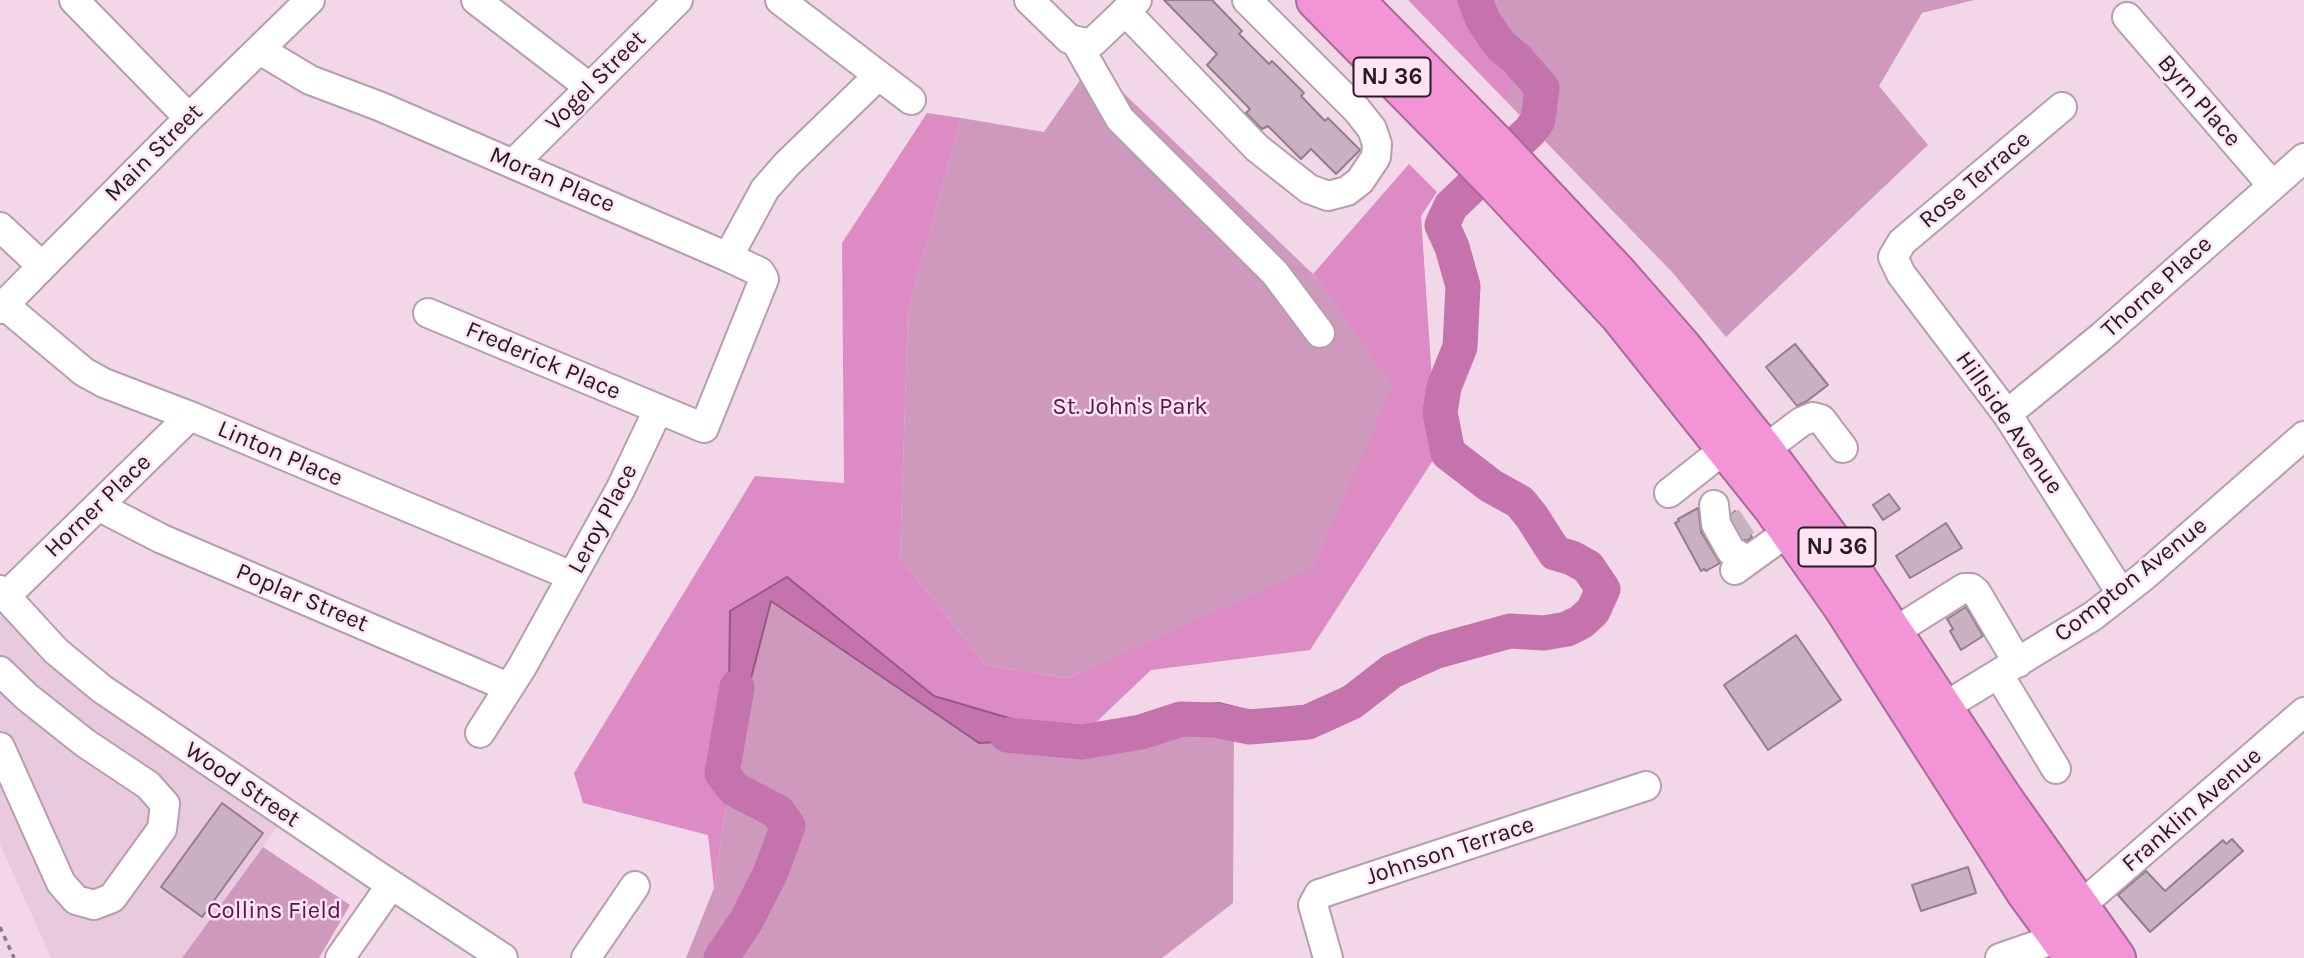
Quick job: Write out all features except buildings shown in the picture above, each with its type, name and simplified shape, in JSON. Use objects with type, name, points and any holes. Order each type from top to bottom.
[{"type":"highway","name":"NJ 36","points":[[1316,0],[1404,90],[1478,146]]},
{"type":"highway","name":"NJ 36","points":[[1354,0],[1478,146],[1619,275],[1682,347],[1764,450],[1838,548],[2004,800],[2116,958]]},
{"type":"highway","name":"NJ 36","points":[[1507,175],[1726,448],[1789,531],[1843,607],[2025,891],[2066,948]]},
{"type":"street","points":[[74,0],[190,118]]},
{"type":"street","name":"Main Street","points":[[2,307],[310,0]]},
{"type":"street","points":[[475,0],[589,87]]},
{"type":"street","name":"Vogel Street","points":[[514,163],[678,0]]},
{"type":"street","points":[[780,0],[911,100]]},
{"type":"street","points":[[1029,0],[1069,39],[1076,42],[1093,42],[1131,6],[1257,148],[1308,189],[1328,196],[1347,191],[1370,170],[1376,157],[1377,144],[1372,129],[1357,110],[1247,0]]},
{"type":"street","name":"Byrn Place","points":[[2127,17],[2272,186]]},
{"type":"street","points":[[1076,42],[1120,119],[1275,273],[1320,333]]},
{"type":"street","name":"Moran Place","points":[[260,50],[310,80],[514,163],[760,272],[764,279],[704,428],[658,410]]},
{"type":"street","points":[[728,257],[765,189],[787,164],[878,76]]},
{"type":"street","points":[[1357,110],[1366,102],[1404,90]]},
{"type":"street","name":"Rose Terrace","points":[[1893,257],[1902,242],[2062,107]]},
{"type":"street","name":"Thorne Place","points":[[2007,414],[2101,337],[2304,158]]},
{"type":"street","points":[[0,226],[42,266]]},
{"type":"street","name":"Hillside Avenue","points":[[1893,257],[1901,274],[2007,414],[2121,593]]},
{"type":"street","name":"Linton Place","points":[[2,307],[84,373],[104,383],[190,416],[572,576]]},
{"type":"street","name":"Frederick Place","points":[[428,313],[658,410]]},
{"type":"street","name":"Leroy Place","points":[[480,733],[621,488],[658,410]]},
{"type":"street","name":"Horner Place","points":[[3,593],[98,506],[190,416]]},
{"type":"street","points":[[1764,450],[1801,422],[1813,418],[1821,419],[1843,448]]},
{"type":"street","name":"Compton Avenue","points":[[1944,707],[2093,616],[2304,436]]},
{"type":"street","points":[[1669,493],[1726,448]]},
{"type":"street","points":[[1693,475],[1720,511],[1716,524],[1731,551],[1743,558],[1789,531]]},
{"type":"street","name":"Poplar Street","points":[[98,506],[162,539],[508,687]]},
{"type":"street","points":[[1894,632],[1964,588],[1971,588],[1976,592],[2008,669],[2056,769]]},
{"type":"street","name":"Wood Street","points":[[3,593],[56,650],[102,689],[502,958]]},
{"type":"street","points":[[0,671],[27,697],[85,743],[148,785],[165,804],[162,829],[112,898],[94,905],[76,900],[61,883],[0,747]]},
{"type":"street","name":"Franklin Avenue","points":[[2079,906],[2304,712]]},
{"type":"street","name":"Johnson Terrace","points":[[1328,958],[1313,905],[1319,894],[1646,786]]},
{"type":"street","points":[[341,958],[391,885]]},
{"type":"street","points":[[586,958],[635,886]]},
{"type":"street","points":[[2000,958],[2066,948]]},
{"type":"path","points":[[0,927],[14,958]]},
{"type":"shaded area","points":[[1408,0],[1472,0],[1514,74],[1506,101]]},
{"type":"shaded area","points":[[927,113],[961,118],[908,311],[900,558],[986,665],[1067,678],[1313,568],[1393,385],[1313,274],[1409,164],[1437,192],[1421,216],[1437,454],[1310,650],[1151,670],[1090,728],[1036,726],[933,696],[787,577],[730,611],[728,793],[714,888],[708,835],[583,803],[574,773],[755,476],[844,483],[842,243]]},
{"type":"shaded area","points":[[787,577],[934,696],[1036,726],[1116,728],[1195,705],[1219,703],[1239,708],[1242,723],[1234,731],[979,743],[771,601],[728,767],[730,611]]},
{"type":"shaded area","points":[[0,610],[48,662],[83,692],[278,826],[182,958],[51,958],[0,844]]},
{"type":"green space","points":[[1472,0],[1974,0],[1922,13],[1879,86],[1928,145],[1726,337],[1673,273],[1506,101],[1513,74]]},
{"type":"green space","name":"St. John's Park","points":[[1092,63],[1313,274],[1394,385],[1313,569],[1067,678],[986,665],[900,558],[908,311],[961,118],[1044,132]]},
{"type":"green space","points":[[771,601],[980,743],[1234,731],[1233,903],[1162,958],[686,958],[714,888],[728,793],[728,767]]},
{"type":"green space","name":"Collins Field","points":[[263,847],[350,905],[319,958],[182,958]]},
{"type":"waterway","points":[[1007,735],[1082,742],[1141,732],[1181,719],[1215,720],[1250,727],[1308,722],[1352,702],[1392,671],[1434,652],[1510,631],[1544,633],[1567,629],[1581,622],[1593,611],[1603,589],[1588,567],[1555,553],[1520,502],[1491,486],[1448,453],[1440,412],[1444,387],[1460,347],[1463,286],[1452,247],[1442,225],[1451,206],[1530,131],[1538,120],[1542,88],[1516,58],[1500,45],[1483,20],[1475,0]]},
{"type":"waterway","points":[[721,958],[746,921],[770,874],[788,826],[778,812],[734,789],[722,773],[737,687]]},
{"type":"tunnel","points":[[1727,517],[1745,544]]}]
